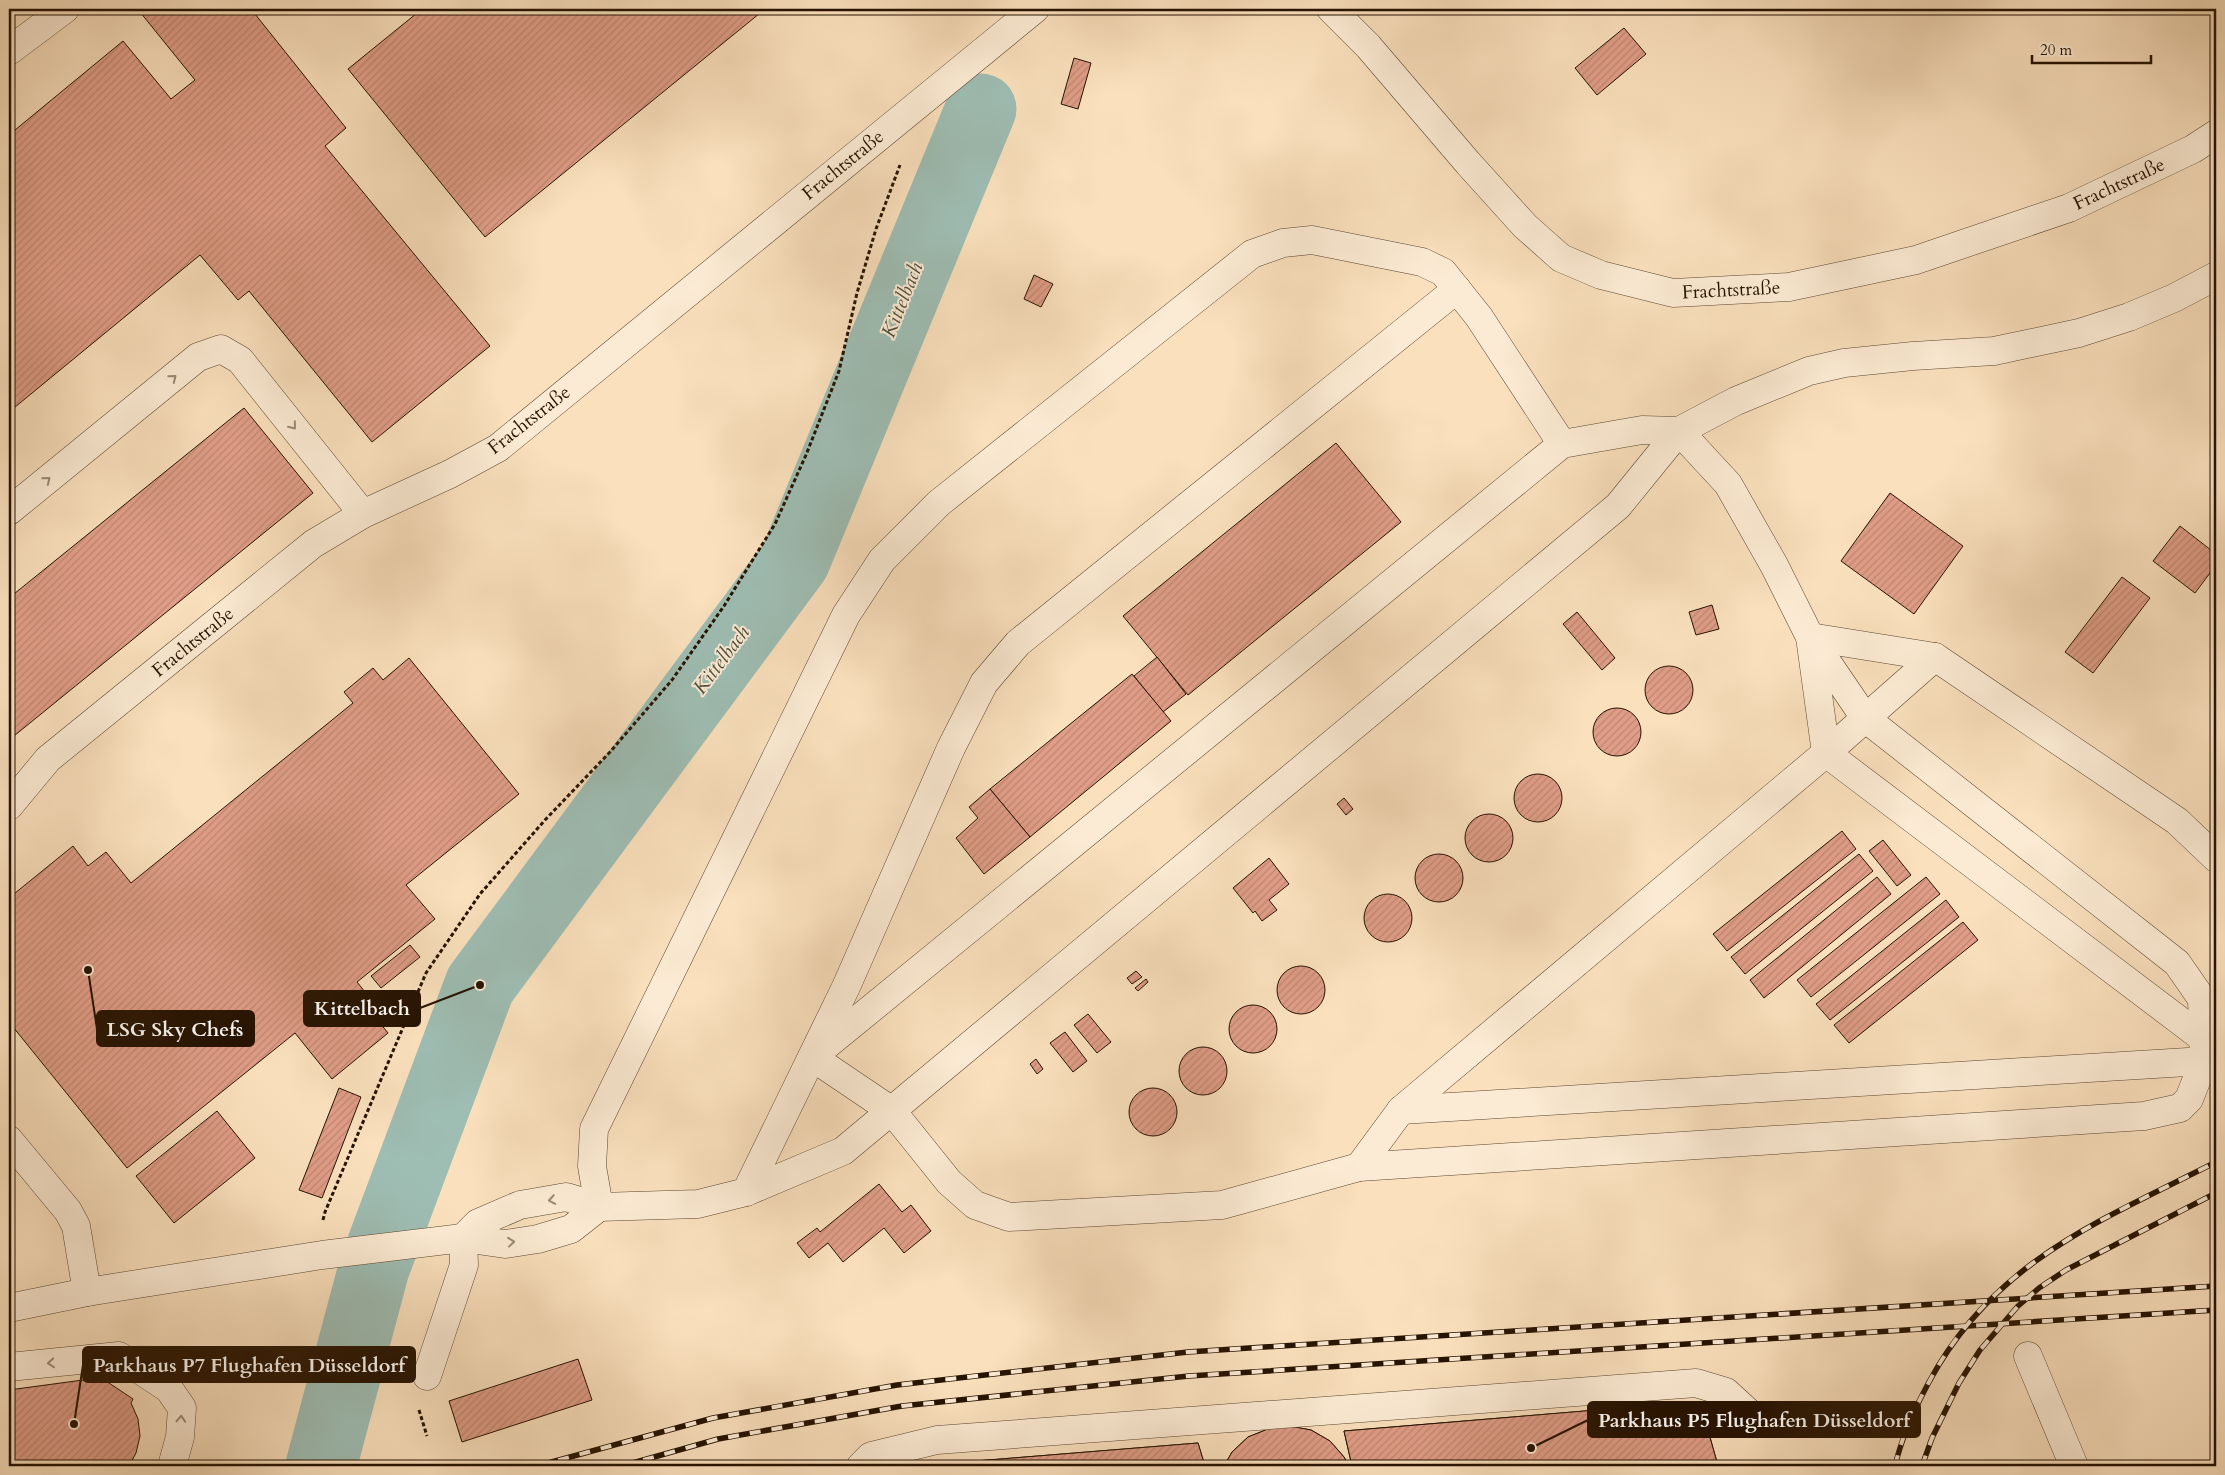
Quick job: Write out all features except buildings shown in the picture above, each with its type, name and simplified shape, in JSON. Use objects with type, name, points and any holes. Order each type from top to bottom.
[{"type":"street","points":[[9,51],[65,9]]},
{"type":"street","name":"Frachtstraße","points":[[9,806],[48,759],[312,544],[363,514],[450,474],[498,448],[1035,9]]},
{"type":"street","name":"Frachtstraße","points":[[1332,9],[1368,46],[1468,163],[1519,219],[1561,258],[1601,275],[1673,293],[1789,287],[1916,260],[2069,208],[2193,149],[2216,134]]},
{"type":"street","points":[[599,1207],[592,1166],[594,1129],[846,615],[882,560],[939,503],[1252,254],[1283,243],[1312,240],[1422,262],[1443,272],[1479,317],[1562,444]]},
{"type":"street","points":[[450,1240],[478,1224],[520,1205],[566,1197],[599,1207],[698,1204],[746,1192],[844,1151],[1618,506],[1679,431],[1736,401],[1809,371],[1844,363],[1994,351],[2079,333],[2129,317],[2174,298],[2216,276]]},
{"type":"street","points":[[746,1192],[846,987],[951,748],[984,683],[1018,643],[1457,289]]},
{"type":"street","points":[[9,510],[198,358],[220,349],[240,360],[363,514]]},
{"type":"street","points":[[1642,430],[1679,431],[1728,484],[1774,565],[1810,637],[1865,718],[2177,963],[2202,999],[2208,1040],[2190,1099],[2180,1108],[2144,1116],[1359,1168],[1222,1205],[1009,1217],[976,1205],[949,1182],[892,1111],[812,1057],[1562,444],[1642,430]]},
{"type":"street","points":[[1810,637],[1935,658],[2177,821],[2216,858]]},
{"type":"street","points":[[1810,637],[1826,753],[2208,1040]]},
{"type":"street","points":[[1359,1168],[1401,1110],[1826,753],[1935,658]]},
{"type":"street","points":[[1401,1110],[2208,1040]]},
{"type":"street","points":[[9,1140],[68,1211],[76,1226],[87,1292]]},
{"type":"street","points":[[9,1308],[87,1292],[322,1255],[450,1240],[505,1244],[538,1239],[570,1229],[599,1207]]},
{"type":"street","points":[[427,1376],[464,1265],[450,1240]]},
{"type":"street","points":[[9,1367],[119,1356],[169,1389],[182,1408],[180,1437],[172,1466]]},
{"type":"street","points":[[2028,1356],[2074,1466]]},
{"type":"street","points":[[861,1466],[871,1456],[937,1440],[1696,1383],[1726,1392],[1751,1415]]},
{"type":"path","points":[[322,1255],[325,1212],[426,973],[480,894],[545,820],[610,752],[672,680],[724,606],[775,524],[806,455],[840,371],[857,293],[876,229],[904,156]]},
{"type":"path","points":[[418,1406],[427,1436]]},
{"type":"waterway","name":"Kittelbach","points":[[321,1466],[374,1268],[480,985],[795,560],[981,109]]},
{"type":"railway","points":[[1895,1466],[1909,1423],[1929,1382],[1955,1340],[1985,1305],[2018,1275],[2053,1249],[2131,1204],[2216,1162]]},
{"type":"railway","points":[[1922,1466],[1932,1438],[1959,1383],[1980,1350],[2018,1306],[2039,1288],[2066,1270],[2216,1193]]},
{"type":"railway","points":[[537,1466],[713,1418],[897,1385],[1188,1352],[2216,1286]]},
{"type":"railway","points":[[622,1466],[718,1439],[902,1406],[1189,1376],[2216,1310]]},
{"type":"place","name":"LSG Sky Chefs","points":[[88,970]]},
{"type":"place","name":"Kittelbach","points":[[480,985]]},
{"type":"place","name":"Parkhaus P7 Flughafen Düsseldorf","points":[[74,1424]]},
{"type":"place","name":"Parkhaus P5 Flughafen Düsseldorf","points":[[1531,1448]]}]
